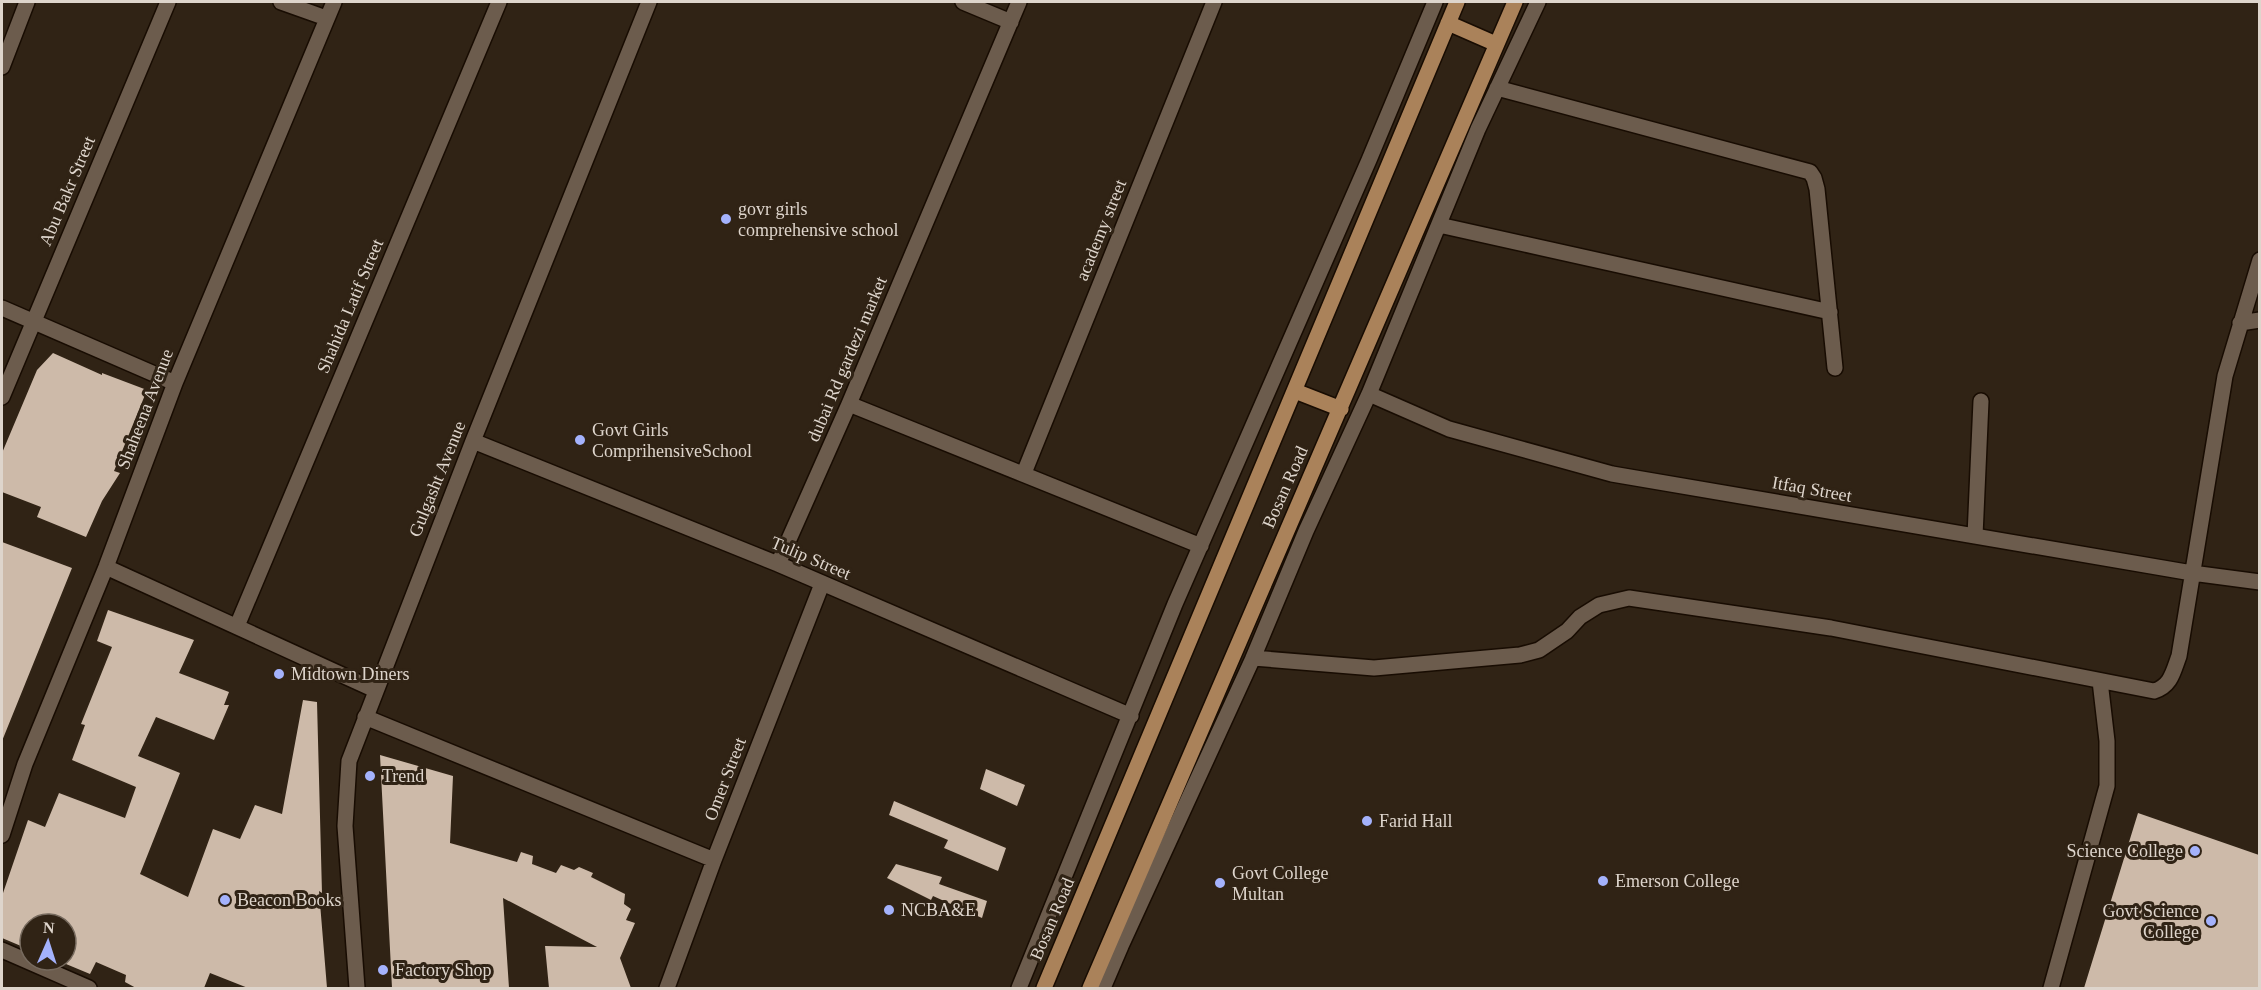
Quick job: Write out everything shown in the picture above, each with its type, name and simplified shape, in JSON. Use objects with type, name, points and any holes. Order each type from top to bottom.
[{"type":"main road","name":"Bosan Road","points":[[1044,988],[1457,2]]},
{"type":"main road","name":"Bosan Road","points":[[1090,988],[1515,2]]},
{"type":"main road","points":[[1448,22],[1496,44]]},
{"type":"main road","points":[[1296,391],[1341,409]]},
{"type":"street","points":[[3,58],[27,2]]},
{"type":"street","name":"Abu Bakr Street","points":[[2,397],[168,2]]},
{"type":"street","points":[[281,2],[326,18]]},
{"type":"street","name":"Shaheena Avenue","points":[[2,835],[26,764],[106,567],[175,383],[334,2]]},
{"type":"street","name":"Shahida Latif Street","points":[[237,626],[499,2]]},
{"type":"street","name":"Gulgasht Avenue","points":[[357,988],[345,826],[349,760],[646,2]]},
{"type":"street","points":[[963,2],[1011,22]]},
{"type":"street","name":"dubai Rd gardezi market","points":[[778,564],[849,404],[1019,2]]},
{"type":"street","name":"academy street","points":[[1024,473],[1215,2]]},
{"type":"street","points":[[1019,988],[1175,604],[1369,160],[1435,2]]},
{"type":"street","points":[[1103,988],[1253,658],[1306,531],[1369,394],[1497,88],[1538,2]]},
{"type":"street","points":[[1497,88],[1810,172],[1817,189],[1835,368]]},
{"type":"street","points":[[1438,225],[1830,312]]},
{"type":"street","points":[[1253,658],[1374,668],[1520,655],[1539,650],[1567,632],[1580,617],[1599,605],[1629,598],[1831,628],[2154,691],[2162,689],[2169,682],[2179,656],[2224,376],[2259,260]]},
{"type":"street","points":[[2,308],[175,383]]},
{"type":"street","points":[[2240,323],[2259,321]]},
{"type":"street","name":"Itfaq Street","points":[[1369,394],[1449,429],[1612,474],[2192,573],[2259,582]]},
{"type":"street","points":[[1975,536],[1981,401]]},
{"type":"street","points":[[849,404],[1202,546]]},
{"type":"street","name":"Tulip Street","points":[[473,441],[778,564],[1131,716]]},
{"type":"street","points":[[106,567],[375,690]]},
{"type":"street","name":"Omer Street","points":[[667,988],[714,860],[822,584]]},
{"type":"street","points":[[2051,988],[2106,786],[2108,741],[2100,681]]},
{"type":"street","points":[[365,717],[714,860]]},
{"type":"street","points":[[2,950],[89,988]]},
{"type":"building","points":[[53,353],[102,375],[102,373],[147,390],[114,471],[120,473],[102,501],[86,537],[37,517],[41,507],[2,492],[2,453],[37,370]]},
{"type":"building","points":[[2,542],[72,568],[2,741]]},
{"type":"building","points":[[108,610],[194,640],[179,673],[229,692],[224,705],[229,705],[214,740],[156,717],[138,756],[180,773],[140,874],[188,897],[213,829],[240,839],[255,805],[282,814],[303,700],[317,702],[322,893],[319,891],[327,988],[248,988],[210,973],[204,988],[136,988],[125,982],[126,975],[96,962],[90,974],[78,969],[78,912],[18,912],[18,945],[2,938],[2,896],[28,820],[45,827],[59,793],[125,818],[136,787],[72,760],[85,725],[81,724],[112,647],[97,641]]},
{"type":"building","points":[[380,755],[453,776],[450,843],[517,862],[521,852],[533,856],[532,864],[556,873],[561,865],[574,870],[579,867],[593,873],[591,877],[625,894],[624,904],[631,909],[626,920],[635,923],[620,958],[631,988],[549,988],[545,946],[597,947],[503,898],[509,988],[392,988]]},
{"type":"building","points":[[986,769],[1025,785],[1017,806],[980,789]]},
{"type":"building","points":[[894,801],[1006,848],[998,871],[944,848],[948,840],[889,815]]},
{"type":"building","name":"Science College","points":[[2138,813],[2259,855],[2259,988],[2084,988]]},
{"type":"building","points":[[896,864],[942,877],[939,884],[987,901],[982,918],[933,896],[931,900],[887,878]]},
{"type":"place","name":"govr girls comprehensive school","points":[[726,219]]},
{"type":"place","name":"Govt Girls ComprihensiveSchool","points":[[580,440]]},
{"type":"place","name":"Midtown Diners","points":[[279,674]]},
{"type":"place","name":"Trend","points":[[370,776]]},
{"type":"place","name":"Farid Hall","points":[[1367,821]]},
{"type":"place","name":"Science College","points":[[2195,851]]},
{"type":"place","name":"Emerson College","points":[[1603,881]]},
{"type":"place","name":"Govt College Multan","points":[[1220,883]]},
{"type":"place","name":"Beacon Books","points":[[225,900]]},
{"type":"place","name":"NCBA&E","points":[[889,910]]},
{"type":"place","name":"Govt Science College","points":[[2211,921]]},
{"type":"place","name":"Factory Shop","points":[[383,970]]}]
